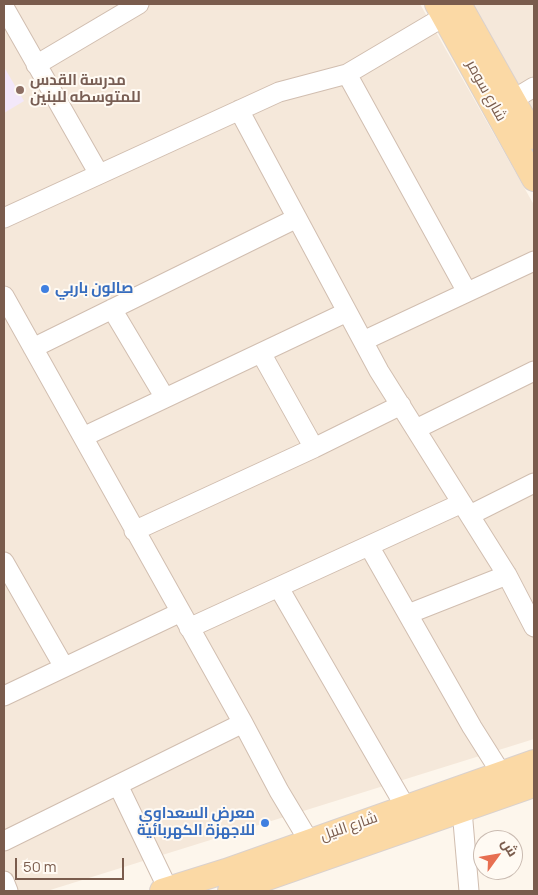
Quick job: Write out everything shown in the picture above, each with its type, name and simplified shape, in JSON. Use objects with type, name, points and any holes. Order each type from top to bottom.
[{"type":"main road","name":"شارع سومر","points":[[447,8],[514,99],[534,137]]},
{"type":"main road","name":"شارع سومر","points":[[447,8],[534,179]]},
{"type":"main road","name":"شارع النيل","points":[[165,890],[226,871],[534,762]]},
{"type":"main road","name":"شارع النيل","points":[[230,891],[534,785]]},
{"type":"street","points":[[36,64],[139,4]]},
{"type":"street","points":[[4,8],[99,174]]},
{"type":"street","points":[[4,218],[279,92],[347,74],[447,8]]},
{"type":"street","points":[[347,74],[467,292]]},
{"type":"street","points":[[514,99],[534,87]]},
{"type":"street","points":[[239,110],[363,342],[507,574],[534,627]]},
{"type":"street","points":[[33,348],[297,218]]},
{"type":"street","points":[[363,342],[534,260]]},
{"type":"street","points":[[4,296],[279,791],[309,841]]},
{"type":"street","points":[[112,309],[165,398]]},
{"type":"street","points":[[83,437],[347,312]]},
{"type":"street","points":[[261,353],[314,448]]},
{"type":"street","points":[[416,429],[534,371]]},
{"type":"street","points":[[134,531],[314,448],[401,405]]},
{"type":"street","points":[[4,696],[64,668],[185,620],[279,588],[369,546],[534,483]]},
{"type":"street","points":[[369,546],[472,727],[501,773]]},
{"type":"street","points":[[4,562],[64,668]]},
{"type":"street","points":[[408,614],[507,574]]},
{"type":"street","points":[[279,588],[406,808]]},
{"type":"street","points":[[4,841],[243,724]]},
{"type":"street","points":[[118,785],[165,890]]},
{"type":"street","points":[[462,810],[469,891]]},
{"type":"street","points":[[4,881],[8,891]]},
{"type":"shaded area","points":[[4,4],[420,4],[534,205],[534,739],[47,891],[4,891]]},
{"type":"shaded area","points":[[473,4],[534,4],[534,113]]},
{"type":"shaded area","points":[[4,67],[24,101],[4,113]]},
{"type":"place","name":"مدرسة القدس للمتوسطه للبنين","points":[[20,90]]},
{"type":"place","name":"صالون باربي","points":[[45,289]]},
{"type":"place","name":"معرض السعداوي للاجهزة الكهربائية","points":[[265,823]]}]
